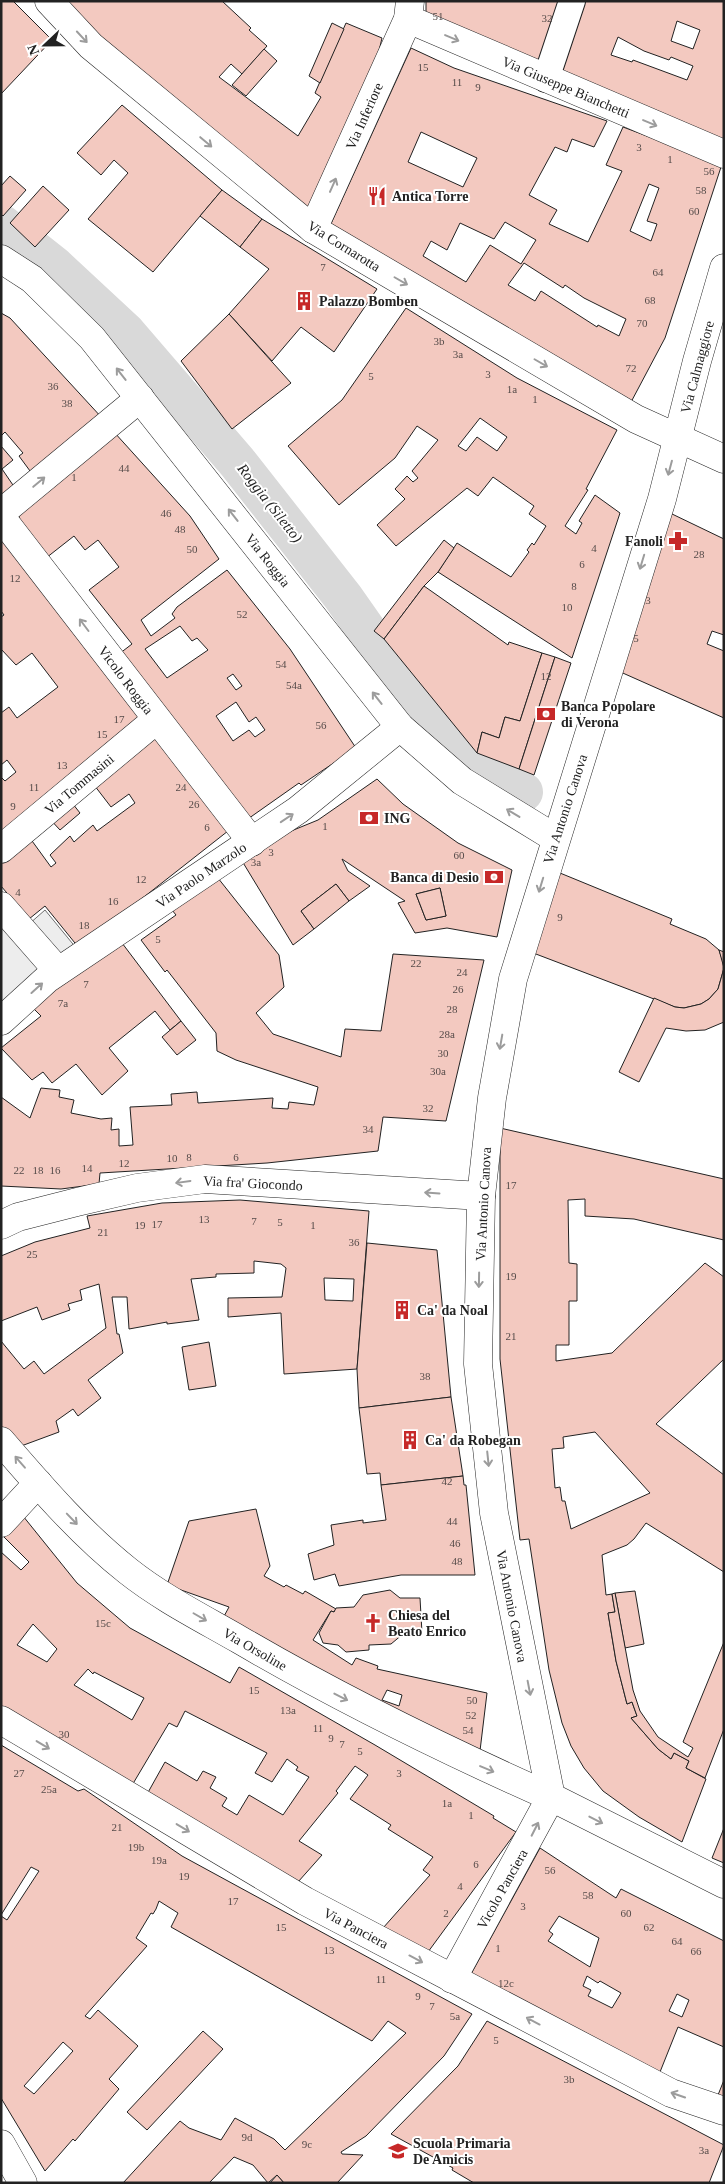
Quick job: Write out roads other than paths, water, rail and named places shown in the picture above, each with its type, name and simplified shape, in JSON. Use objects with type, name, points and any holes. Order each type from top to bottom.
[{"type":"street","name":"Via Cornarotta","points":[[49,1],[91,46],[313,229],[636,419],[724,459]]},
{"type":"street","points":[[546,79],[572,1]]},
{"type":"street","name":"Via Inferiore","points":[[313,229],[409,10]]},
{"type":"street","name":"Via Giuseppe Bianchetti","points":[[409,10],[546,79],[724,154]]},
{"type":"street","name":"Via Roggia","points":[[1,259],[32,279],[92,338],[400,727],[462,781],[555,838]]},
{"type":"street","name":"Via Calmaggiore","points":[[679,437],[697,361],[724,268]]},
{"type":"street","points":[[1,513],[140,398]]},
{"type":"street","name":"Via Antonio Canova","points":[[551,1797],[494,1513],[478,1364],[481,1196],[492,1098],[512,979],[662,499],[679,437]]},
{"type":"street","name":"Vicolo Roggia","points":[[1,517],[252,842]]},
{"type":"street","name":"Via Tommasini","points":[[1,849],[156,720]]},
{"type":"street","name":"Via Paolo Marzolo","points":[[2,1018],[48,979],[298,810],[400,727]]},
{"type":"street","points":[[1,906],[58,972]]},
{"type":"street","name":"Via fra' Giocondo","points":[[7,1215],[137,1188],[206,1179],[481,1196]]},
{"type":"street","name":"Via Orsoline","points":[[1,1441],[38,1483],[109,1555],[150,1588],[310,1681],[479,1766],[551,1797]]},
{"type":"street","points":[[1,1523],[38,1483]]},
{"type":"street","name":"Via Panciera","points":[[1,1720],[305,1901],[671,2093],[724,2111]]},
{"type":"street","points":[[551,1797],[724,1884]]},
{"type":"street","name":"Vicolo Panciera","points":[[452,1979],[551,1797]]},
{"type":"street","points":[[1,2144],[22,2183]]},
{"type":"waterway","name":"Roggia (Siletto)","points":[[1,224],[54,266],[126,333],[237,462],[343,597],[411,694],[469,763],[523,792]]},
{"type":"place","name":"Antica Torre","points":[[377,196]]},
{"type":"place","name":"Palazzo Bomben","points":[[304,301]]},
{"type":"place","name":"Fanoli","points":[[678,541]]},
{"type":"place","name":"Banca Popolare di Verona","points":[[546,714]]},
{"type":"place","name":"ING","points":[[369,818]]},
{"type":"place","name":"Banca di Desio","points":[[494,877]]},
{"type":"place","name":"Ca' da Noal","points":[[402,1310]]},
{"type":"place","name":"Ca' da Robegan","points":[[410,1440]]},
{"type":"place","name":"Chiesa del Beato Enrico","points":[[373,1623]]},
{"type":"place","name":"Scuola Primaria De Amicis","points":[[398,2151]]}]
